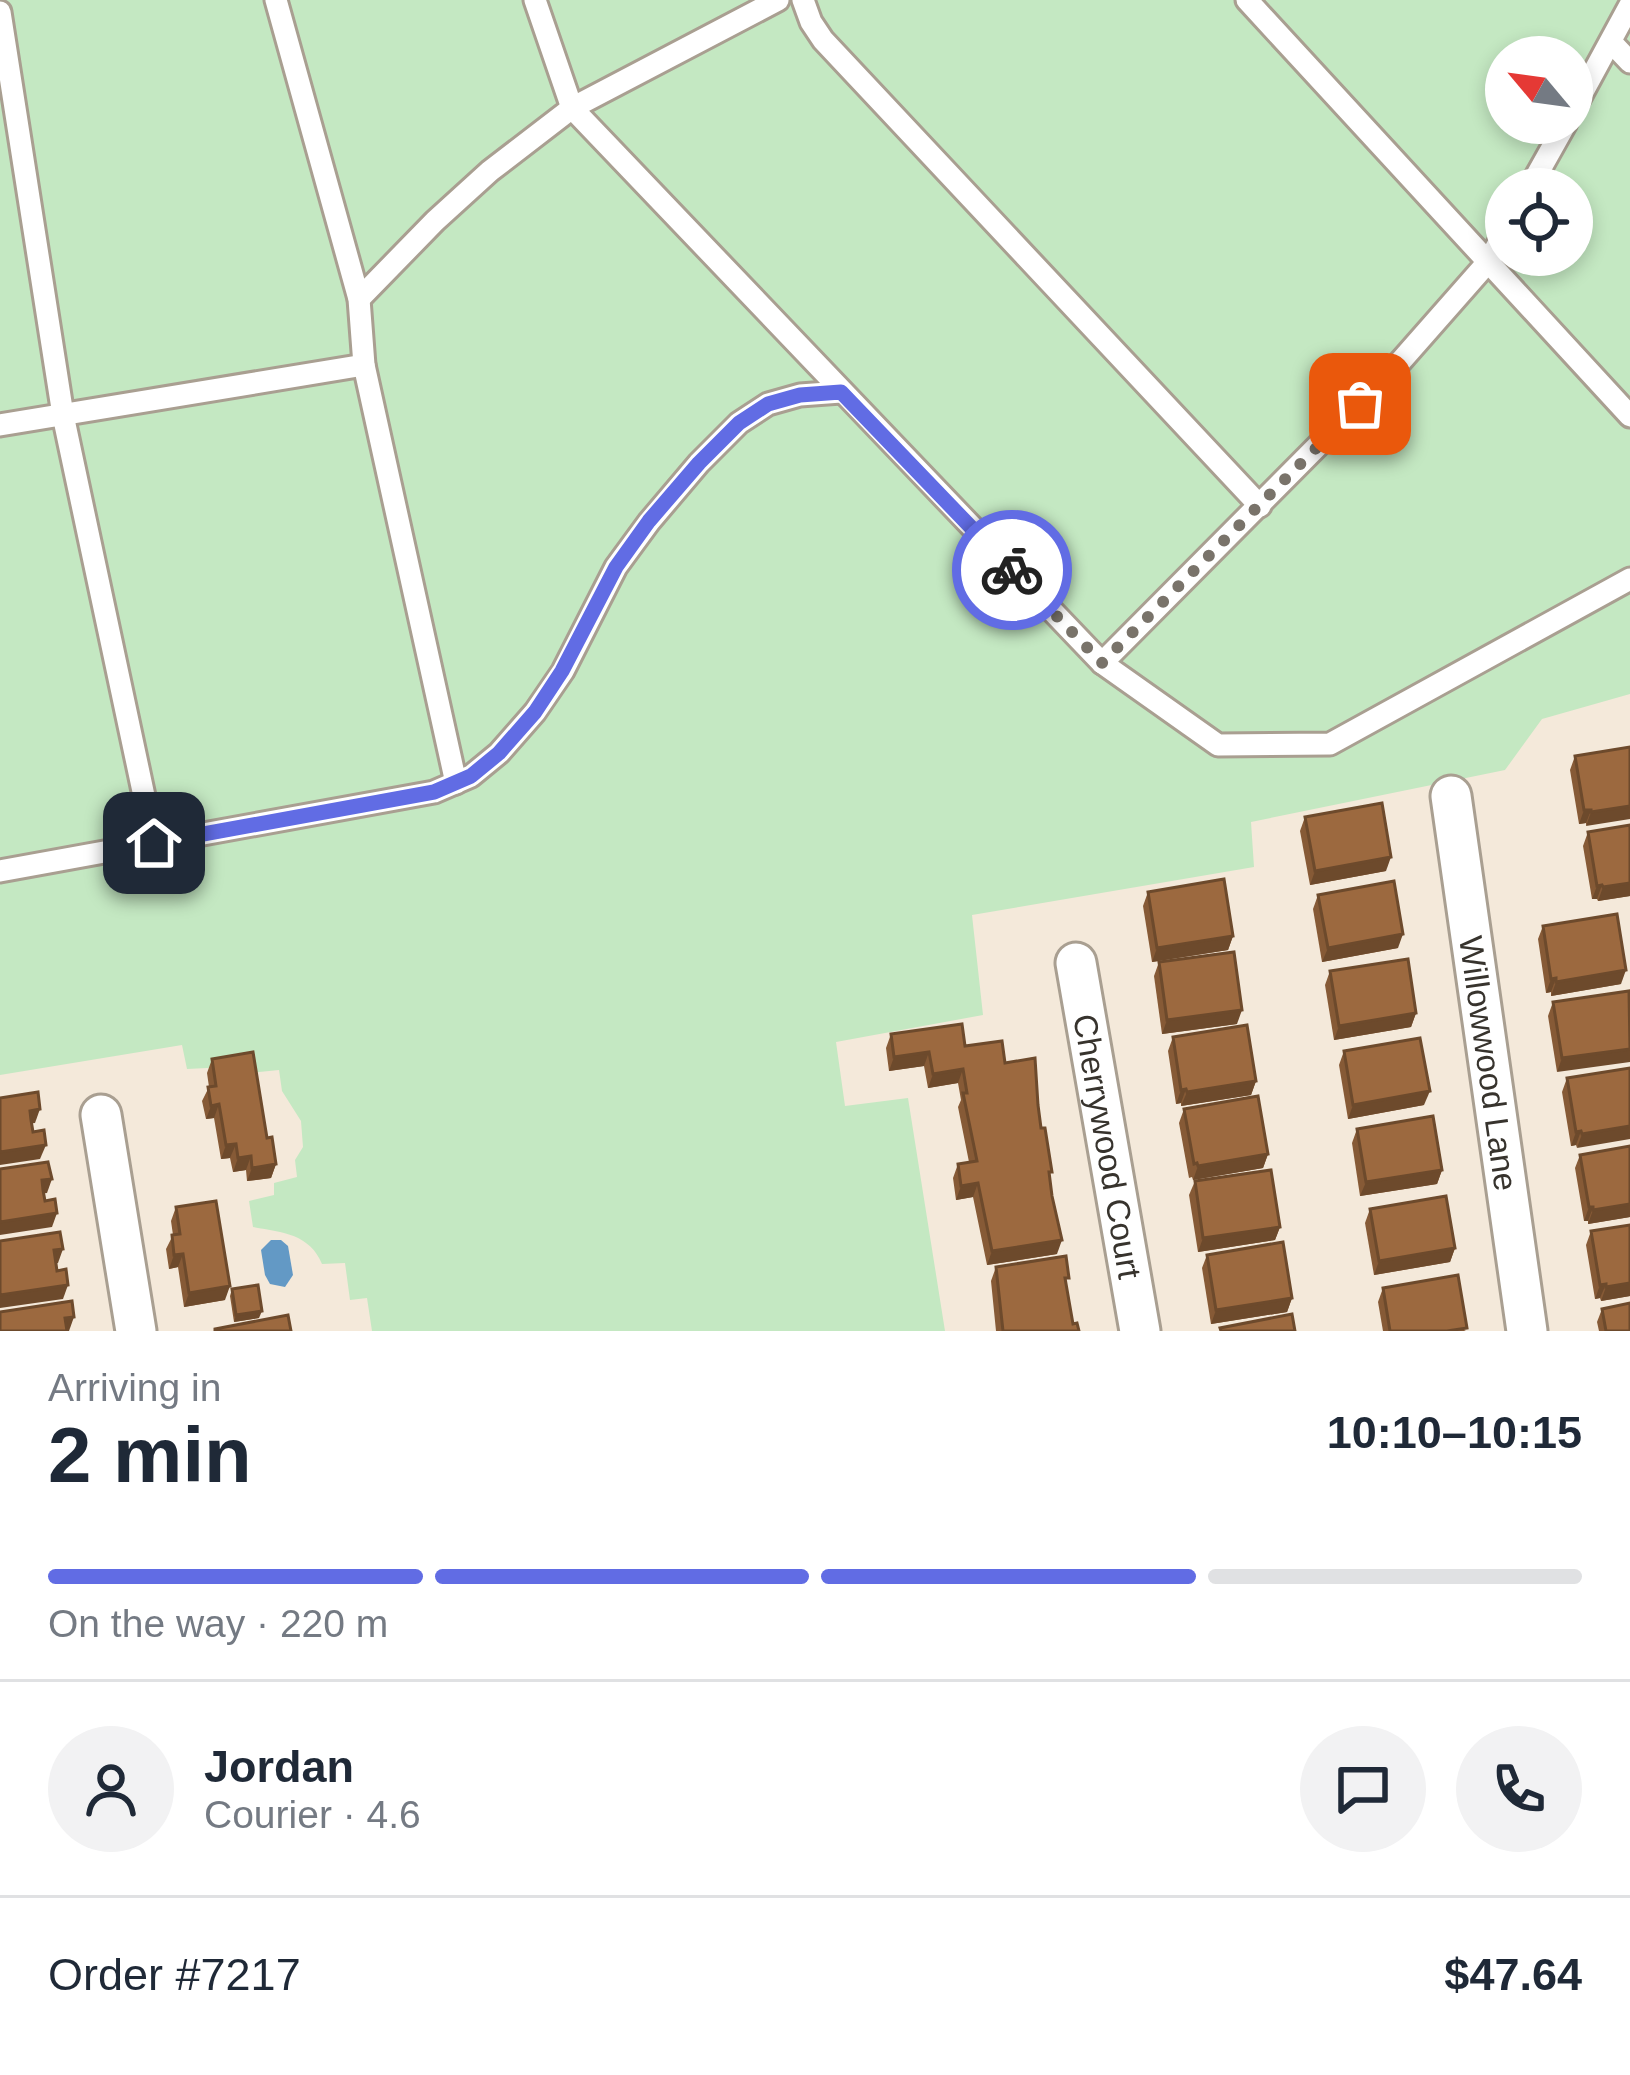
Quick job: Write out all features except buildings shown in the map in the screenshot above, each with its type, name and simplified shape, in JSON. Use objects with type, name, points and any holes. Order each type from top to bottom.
[{"type":"street","name":"Willowwood Lane","points":[[1451,796],[1527,1331]]},
{"type":"street","name":"Cherrywood Court","points":[[1076,963],[1140,1331]]},
{"type":"street","points":[[101,1115],[136,1331]]},
{"type":"lane","points":[[276,0],[359,299],[364,365],[456,782]]},
{"type":"lane","points":[[536,0],[572,108],[1102,663],[1218,745],[1330,744],[1630,579]]},
{"type":"lane","points":[[359,299],[476,183],[572,108],[778,0]]},
{"type":"lane","points":[[803,0],[823,40],[1260,506]]},
{"type":"lane","points":[[1247,0],[1485,259]]},
{"type":"lane","points":[[1610,0],[1630,62]]},
{"type":"lane","points":[[0,12],[63,415],[154,843]]},
{"type":"lane","points":[[1593,74],[1621,23]]},
{"type":"lane","points":[[1102,663],[1393,370],[1485,265]]},
{"type":"lane","points":[[1501,276],[1630,416]]},
{"type":"lane","points":[[0,424],[364,365]]},
{"type":"lane","points":[[0,871],[434,792],[471,776],[535,712],[616,567],[699,463],[739,423],[768,404],[800,395],[841,392]]},
{"type":"green space","points":[[0,0],[1630,0],[1630,694],[1542,719],[1505,770],[1251,822],[1254,867],[972,915],[983,1015],[836,1042],[845,1106],[908,1098],[945,1331],[372,1331],[367,1298],[350,1300],[345,1263],[322,1264],[303,1240],[253,1227],[249,1201],[274,1195],[274,1183],[297,1177],[295,1160],[303,1147],[301,1121],[282,1091],[279,1070],[249,1073],[247,1066],[187,1069],[182,1045],[0,1075]]},
{"type":"water","points":[[271,1240],[288,1246],[293,1275],[285,1287],[270,1284],[265,1275],[261,1250]]},
{"type":"way so far","points":[[1012,570],[1102,663],[1360,404]]},
{"type":"route","points":[[154,843],[434,792],[471,776],[535,712],[616,567],[649,521],[739,423],[768,404],[800,395],[841,392],[1012,570]]}]
